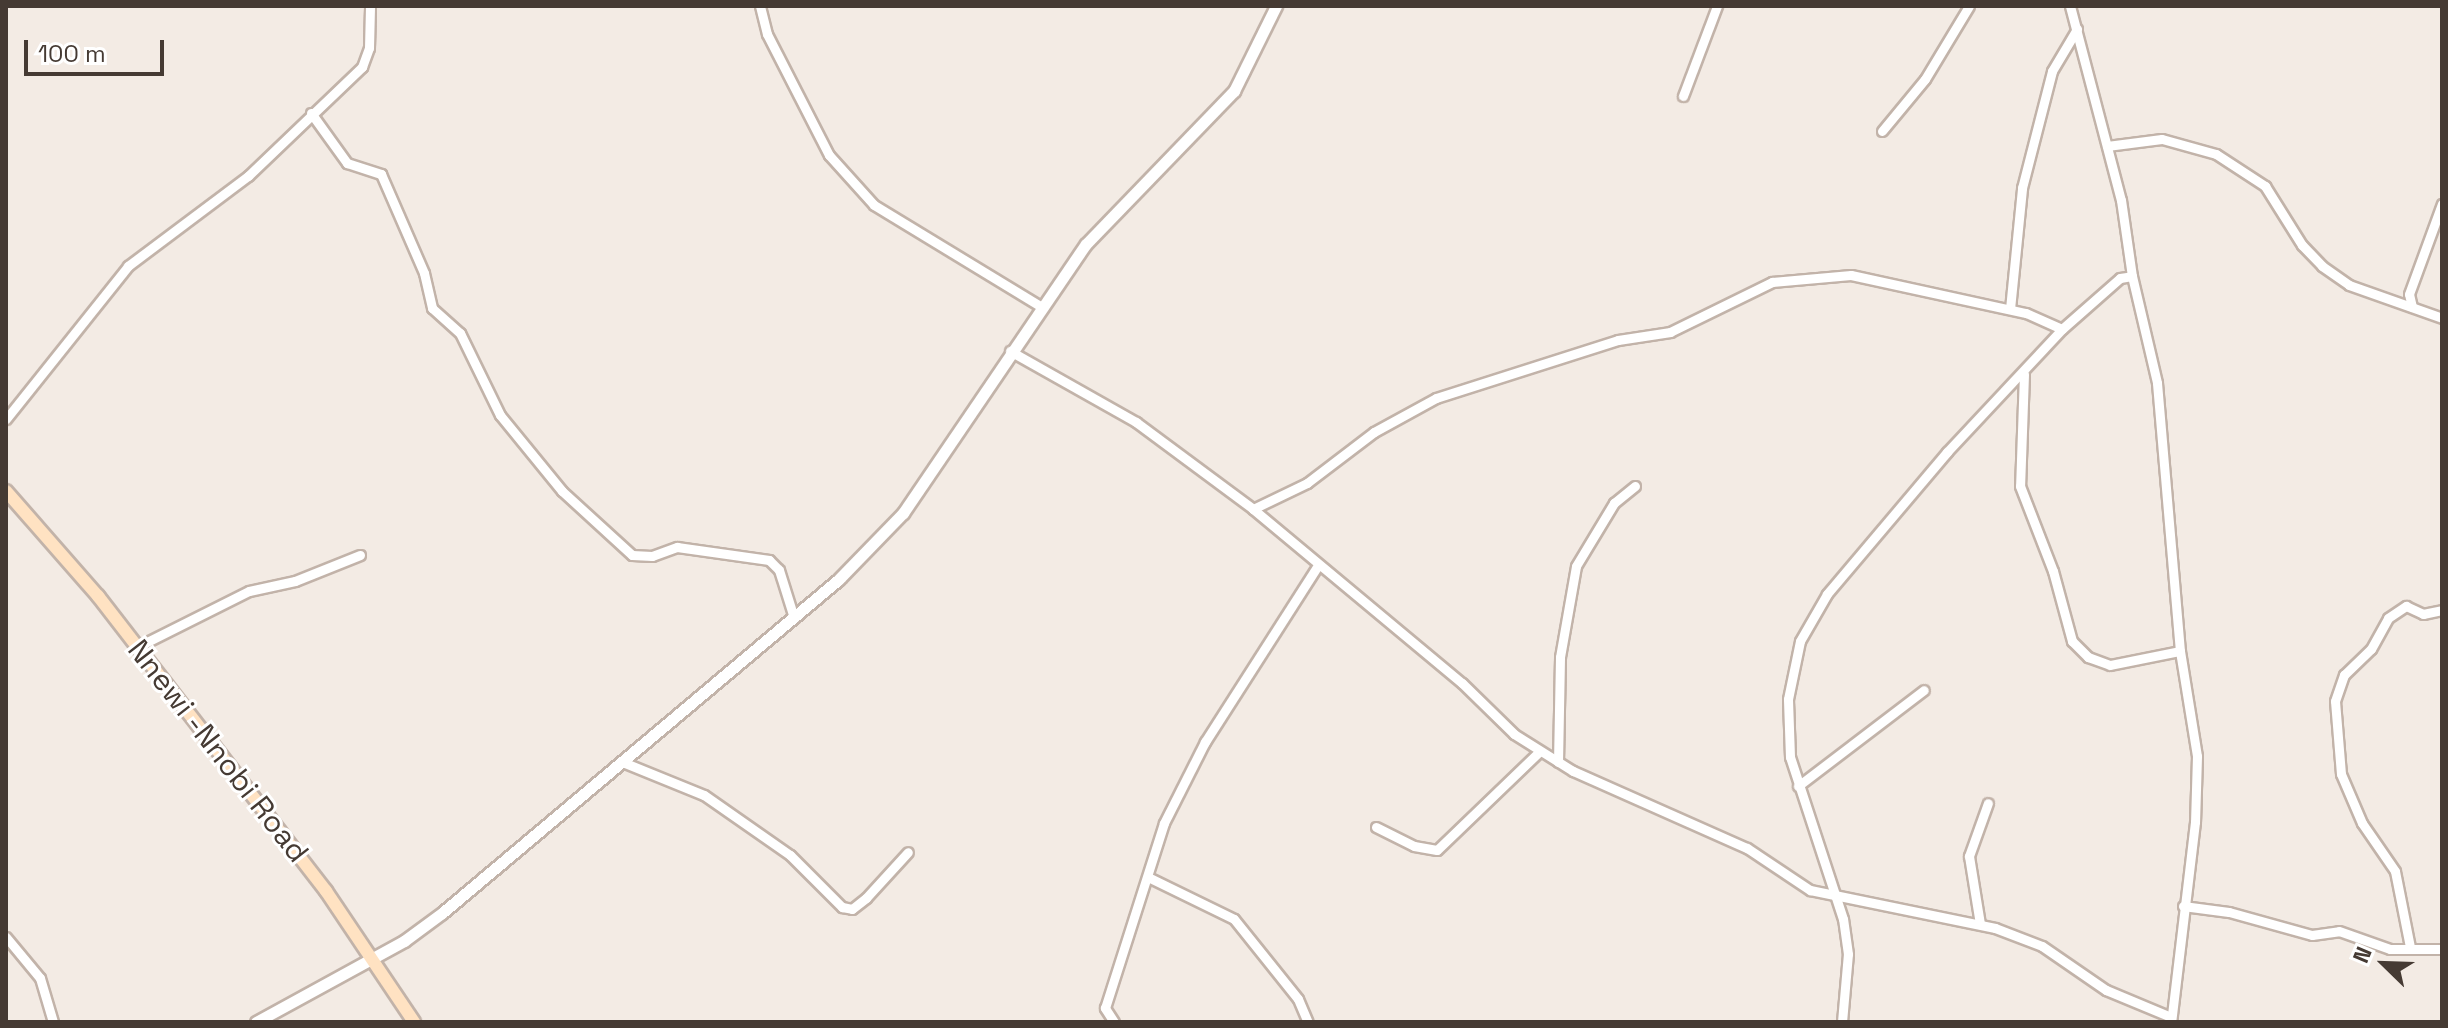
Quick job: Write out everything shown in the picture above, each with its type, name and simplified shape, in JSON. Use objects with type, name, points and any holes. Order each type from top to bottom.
[{"type":"main road","name":"Nnewi -Nnobi Road","points":[[6,491],[137,647],[374,955],[414,1022]]},
{"type":"street","points":[[6,419],[128,266],[248,176],[367,59],[370,6]]},
{"type":"street","points":[[760,6],[767,34],[829,155],[874,205],[1040,306]]},
{"type":"street","points":[[256,1022],[442,913],[625,763],[794,618],[903,513],[1040,306],[1086,244],[1234,91],[1276,6]]},
{"type":"street","points":[[1683,96],[1717,6]]},
{"type":"street","points":[[1882,131],[1925,79],[1969,6]]},
{"type":"street","points":[[1010,351],[1136,422],[1253,509],[1539,752],[1747,848],[1810,890],[1837,898],[1980,924],[2042,946],[2097,985],[2171,1020],[2198,792],[2190,691],[2180,651],[2157,383],[2107,146],[2070,6]]},
{"type":"street","points":[[2010,309],[2022,188],[2052,71],[2077,29]]},
{"type":"street","points":[[311,113],[347,163],[381,174],[424,273],[432,308],[460,333],[500,415],[562,491],[632,555],[652,556],[677,547],[769,560],[779,570],[794,618]]},
{"type":"street","points":[[2107,146],[2178,140],[2232,162],[2265,186],[2302,245],[2322,266],[2349,285],[2442,318]]},
{"type":"street","points":[[2412,307],[2409,294],[2442,204]]},
{"type":"street","points":[[1253,509],[1307,483],[1374,432],[1436,398],[1602,345],[1670,332],[1772,282],[1851,275],[2010,309],[2062,329]]},
{"type":"street","points":[[1842,1022],[1848,954],[1837,898],[1790,757],[1788,699],[1811,617],[1947,452],[2024,374],[2062,329],[2120,278],[2132,276]]},
{"type":"street","points":[[2024,374],[2020,486],[2053,571],[2072,641],[2088,657],[2110,665],[2180,651]]},
{"type":"street","points":[[1558,762],[1560,657],[1576,566],[1614,503],[1635,486]]},
{"type":"street","points":[[137,647],[249,591],[295,581],[360,555]]},
{"type":"street","points":[[1114,1022],[1105,1008],[1150,878],[1164,823],[1205,742],[1318,565]]},
{"type":"street","points":[[2410,947],[2395,871],[2362,823],[2341,774],[2335,701],[2344,675],[2371,649],[2388,618],[2403,607],[2423,614],[2442,610]]},
{"type":"street","points":[[1798,786],[1924,690]]},
{"type":"street","points":[[1376,827],[1414,846],[1437,850],[1539,752]]},
{"type":"street","points":[[625,763],[704,795],[777,844],[842,907],[852,909],[866,898],[908,852]]},
{"type":"street","points":[[1980,924],[1969,856],[1988,803]]},
{"type":"street","points":[[1150,878],[1234,919],[1292,991],[1308,1022]]},
{"type":"street","points":[[2183,906],[2229,912],[2312,935],[2339,931],[2390,949],[2442,949]]},
{"type":"street","points":[[6,937],[40,978],[53,1022]]}]
